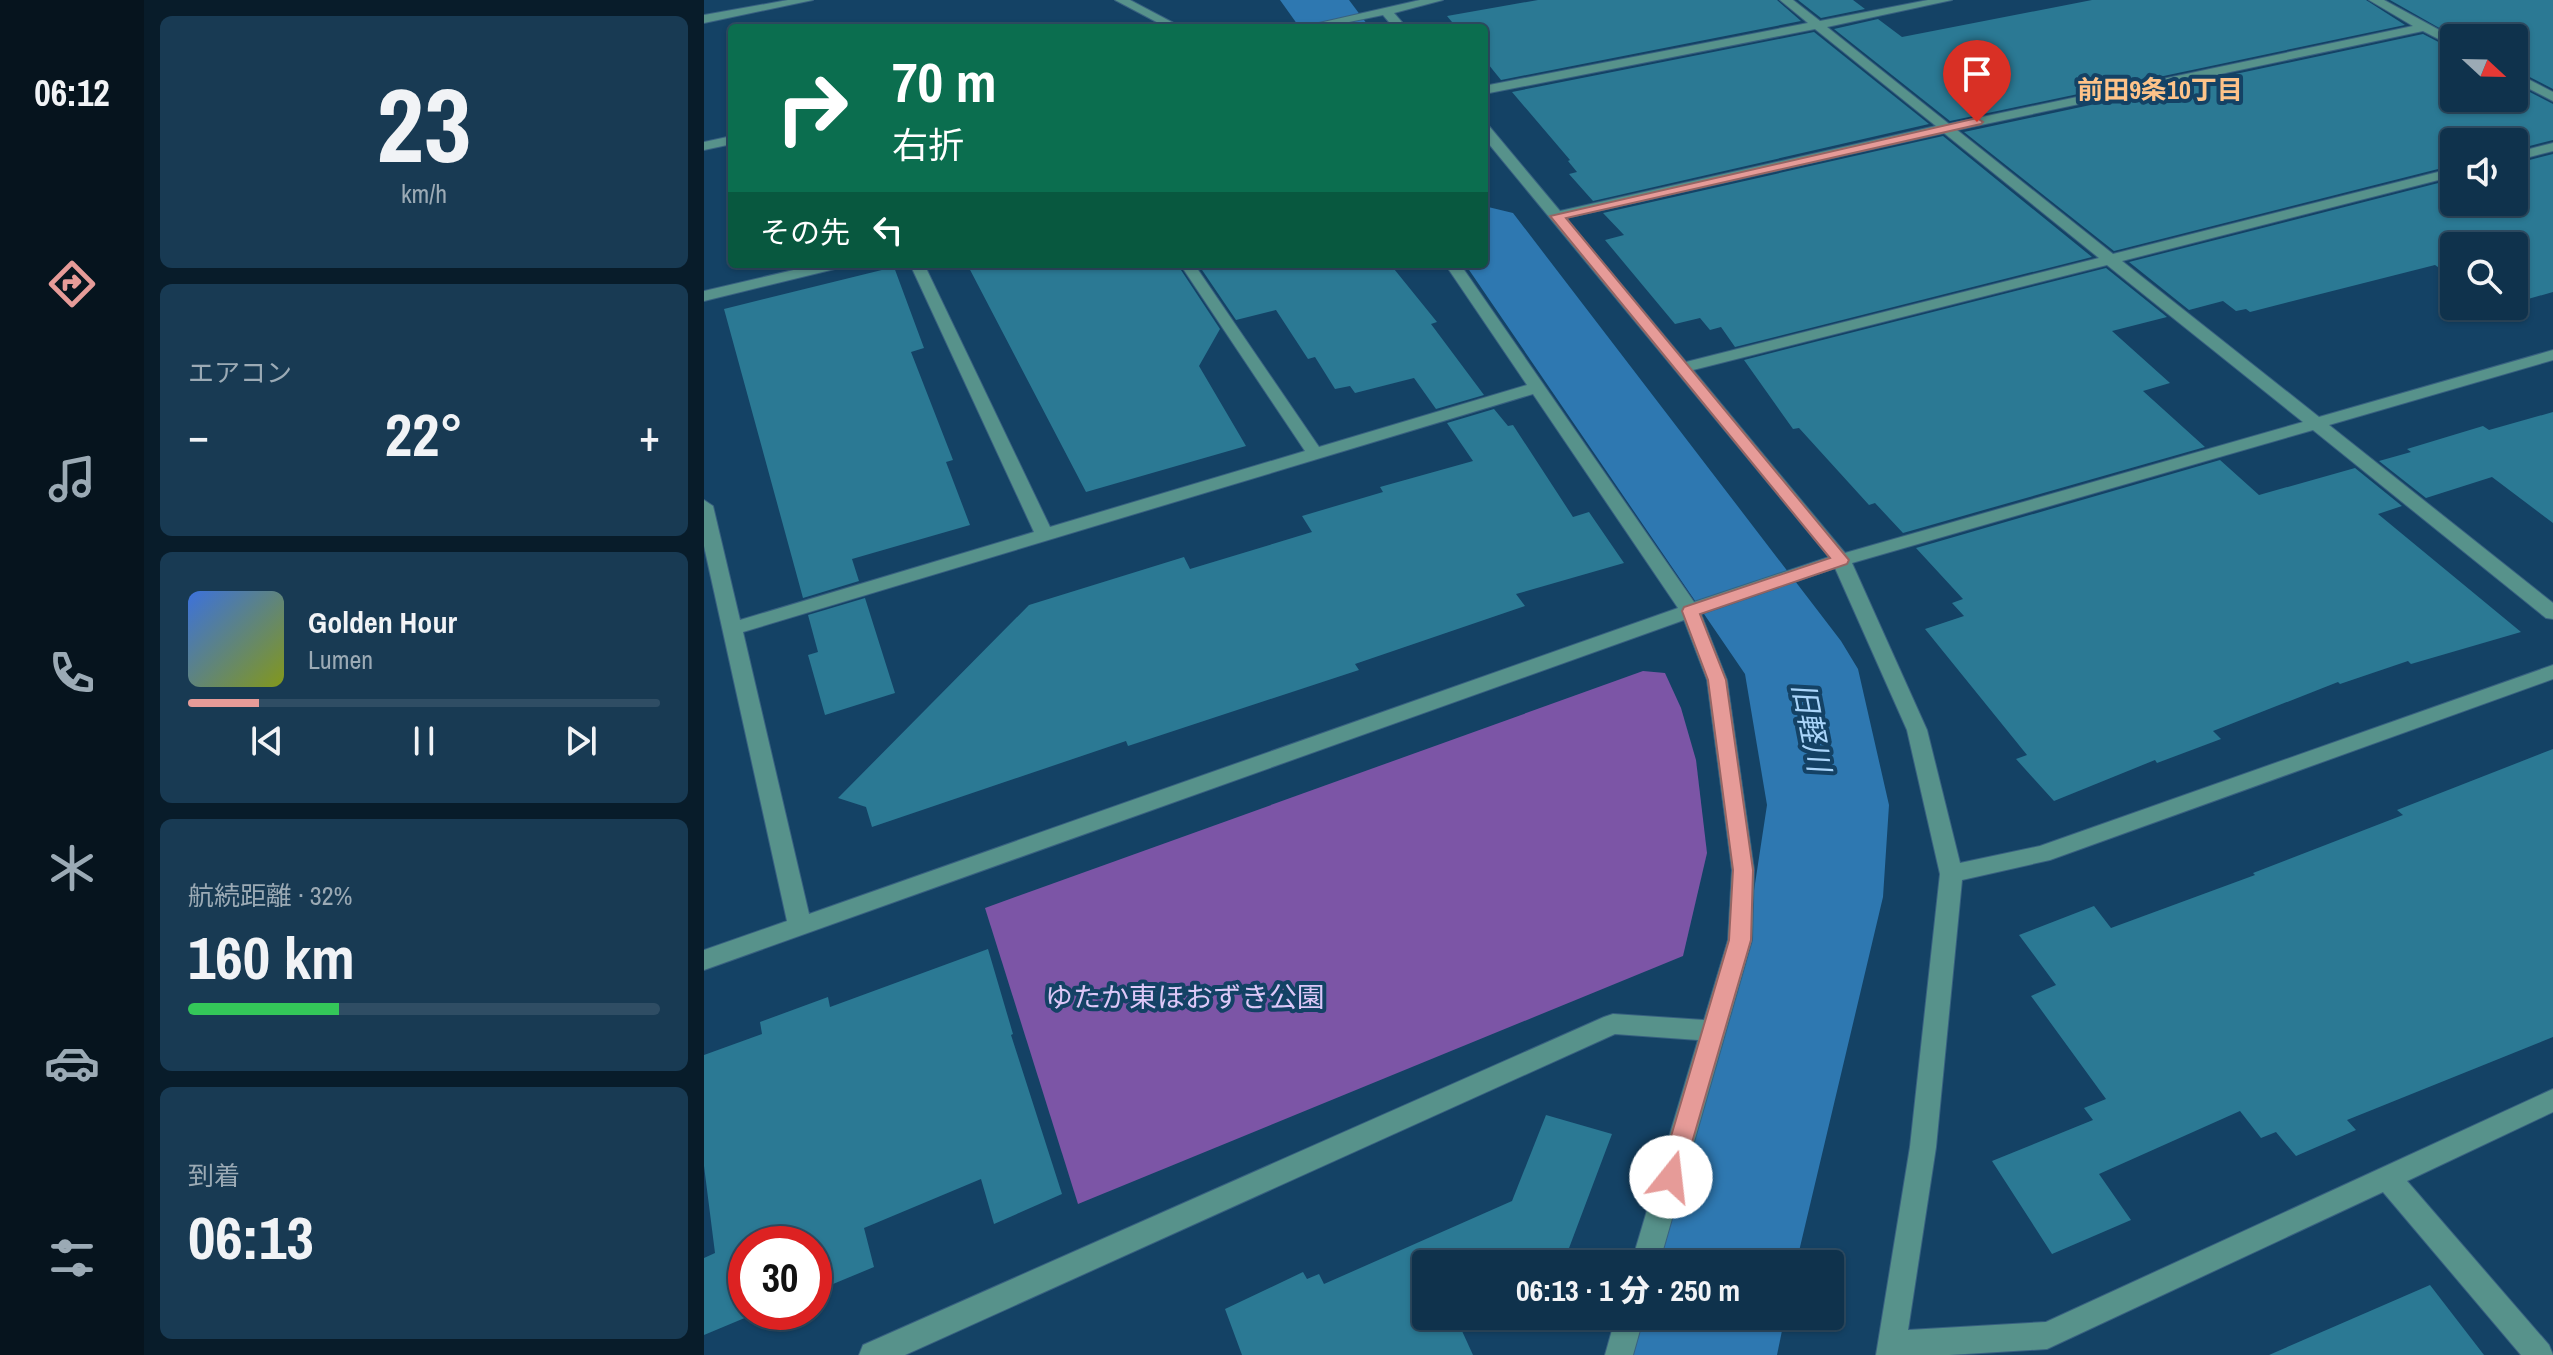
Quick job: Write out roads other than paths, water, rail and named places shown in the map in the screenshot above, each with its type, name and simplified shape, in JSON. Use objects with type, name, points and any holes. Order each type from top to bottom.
[{"type":"street","points":[[704,19],[807,0]]},
{"type":"street","points":[[1121,0],[1169,24]]},
{"type":"street","points":[[1320,24],[1437,0]]},
{"type":"street","points":[[1786,0],[2553,613]]},
{"type":"street","points":[[1488,89],[1946,0]]},
{"type":"street","points":[[2375,0],[2440,36]]},
{"type":"street","points":[[1386,11],[1397,24]]},
{"type":"street","points":[[1557,216],[1947,128],[2424,27]]},
{"type":"street","points":[[2528,84],[2553,97]]},
{"type":"street","points":[[1488,134],[1841,560],[1917,730],[1951,874],[1923,1147],[1891,1350],[2047,1335],[2553,1100]]},
{"type":"street","points":[[704,146],[728,141]]},
{"type":"street","points":[[2528,153],[2553,147]]},
{"type":"street","points":[[1682,368],[2440,176]]},
{"type":"street","points":[[704,296],[821,268]]},
{"type":"street","points":[[919,268],[1044,535]]},
{"type":"street","points":[[1190,268],[1315,454]]},
{"type":"street","points":[[1455,268],[1690,611],[1717,680],[1743,870],[1740,940],[1649,1250]]},
{"type":"street","points":[[704,960],[1793,574],[2553,355]]},
{"type":"street","points":[[732,629],[1537,387]]},
{"type":"street","points":[[704,506],[800,926]]},
{"type":"street","points":[[1951,874],[2042,854],[2553,672]]},
{"type":"street","points":[[873,1355],[1613,1024],[1713,1031]]},
{"type":"street","points":[[2387,1177],[2539,1355]]},
{"type":"street","points":[[1619,1355],[1626,1330]]},
{"type":"waterway","name":"旧軽川","points":[[1314,0],[1332,24]]},
{"type":"waterway","name":"旧軽川","points":[[1488,237],[1801,669],[1828,805],[1818,897],[1723,1250]]},
{"type":"waterway","name":"旧軽川","points":[[1697,1355],[1703,1330]]},
{"type":"district","name":"前田9条10丁目","points":[[2160,89]]},
{"type":"park label","name":"ゆたか東ほおずき公園","points":[[1185,997]]}]
